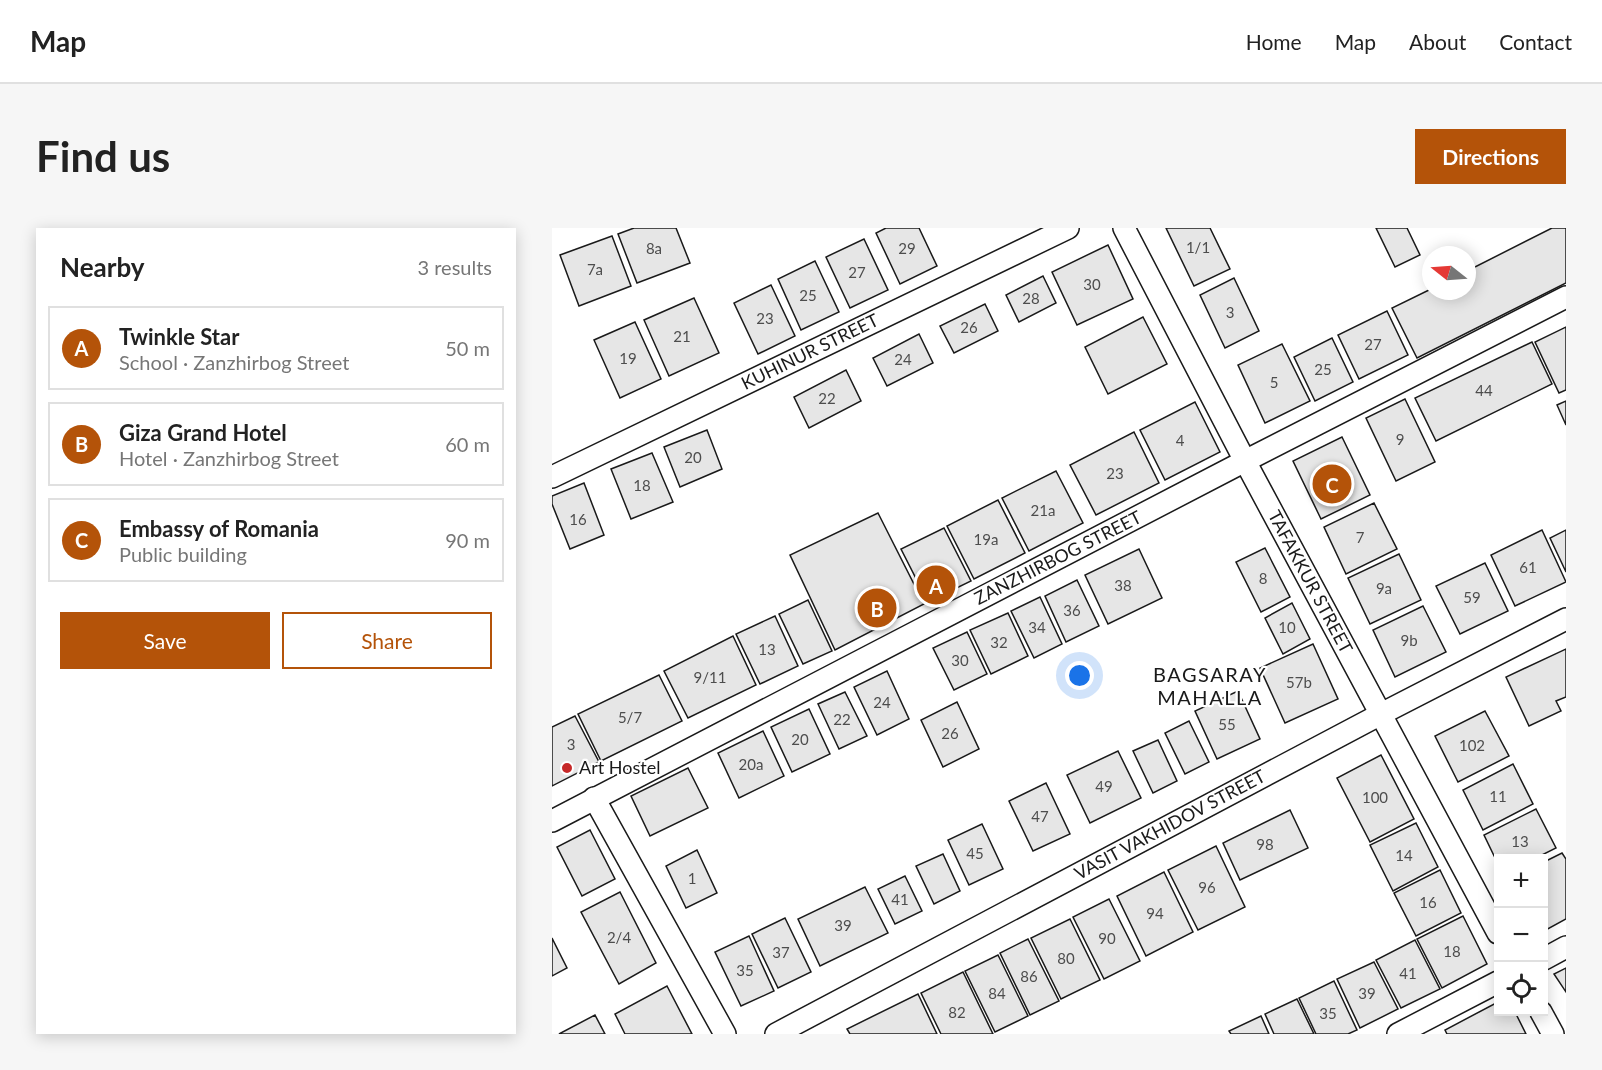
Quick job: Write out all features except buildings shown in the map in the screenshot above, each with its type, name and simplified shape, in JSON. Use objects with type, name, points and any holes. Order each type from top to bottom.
[{"type":"street","name":"KUHINUR STREET","points":[[552,477],[1068,228]]},
{"type":"street","name":"TAFAKKUR STREET","points":[[1124,228],[1245,461],[1494,926]]},
{"type":"street","name":"ZANZHIRBOG STREET","points":[[552,821],[1566,297]]},
{"type":"street","name":"VASIT VAKHIDOV STREET","points":[[776,1034],[1381,714],[1566,619]]},
{"type":"street","points":[[594,798],[725,1034]]},
{"type":"street","points":[[1548,957],[1566,947]]},
{"type":"street","points":[[1398,1034],[1494,984]]},
{"type":"street","points":[[1544,1016],[1553,1034]]},
{"type":"place","name":"Embassy of Romania","points":[[1332,484]]},
{"type":"place","name":"Twinkle Star","points":[[936,585]]},
{"type":"place","name":"Giza Grand Hotel","points":[[877,608]]},
{"type":"place","name":"Art Hostel","points":[[567,768]]},
{"type":"district","name":"BAGSARAY MAHALLA","points":[[1210,686]]}]
